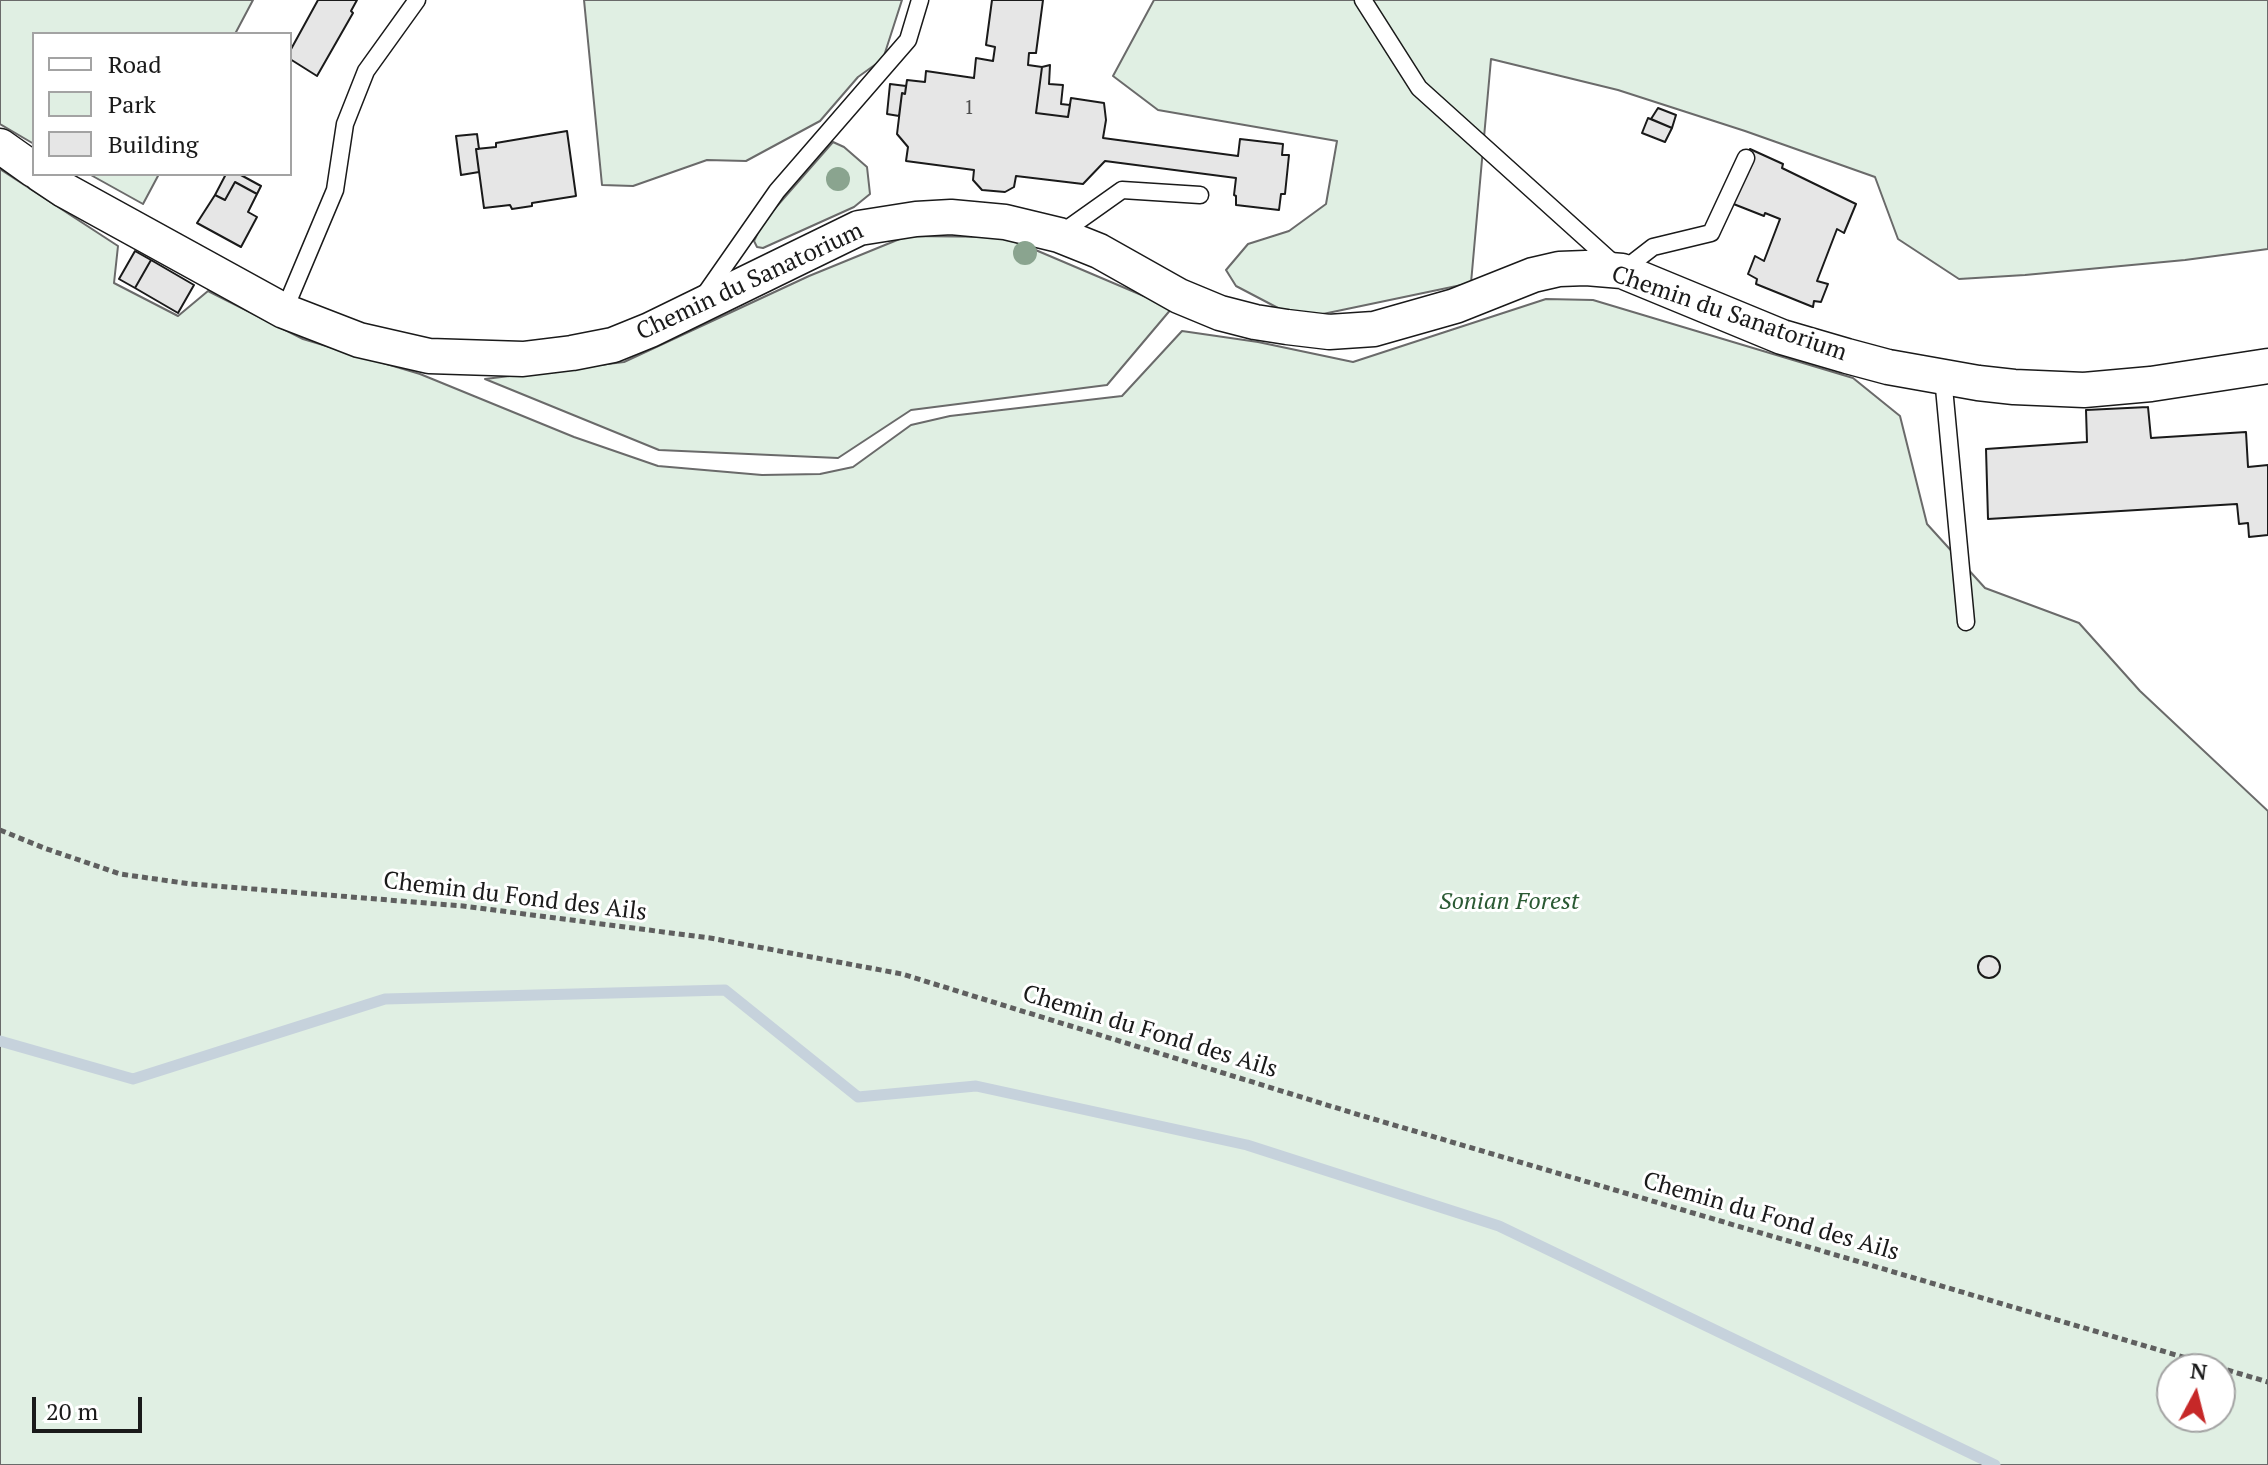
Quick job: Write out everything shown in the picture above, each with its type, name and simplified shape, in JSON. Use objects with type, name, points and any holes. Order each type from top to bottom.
[{"type":"street","points":[[0,146],[32,169]]},
{"type":"street","name":"Chemin du Sanatorium","points":[[43,176],[284,311],[359,340],[429,356],[523,359],[613,345],[859,228],[951,217],[1005,222],[1059,235],[1099,251],[1179,296],[1220,313],[1255,322],[1329,332],[1374,329],[1455,306],[1533,275],[1559,269],[1586,268],[1622,271],[1782,337],[1888,367],[1943,377],[2014,387],[2084,390],[2151,384],[2268,366]]},
{"type":"lane","points":[[284,311],[335,190],[345,124],[366,71],[417,0]]},
{"type":"lane","points":[[697,305],[777,191],[908,40],[920,0]]},
{"type":"lane","points":[[1363,0],[1419,88],[1622,271],[1653,247],[1711,233],[1746,158]]},
{"type":"lane","points":[[1059,235],[1122,190],[1200,195]]},
{"type":"lane","points":[[1943,377],[1966,622]]},
{"type":"path","name":"Chemin du Fond des Ails","points":[[0,830],[120,874],[191,884],[463,906],[710,938],[902,974],[1353,1113],[2268,1382]]},
{"type":"green space","points":[[0,0],[253,0],[236,32],[32,32],[32,143],[0,124]]},
{"type":"green space","points":[[584,0],[902,0],[883,59],[858,77],[820,121],[746,161],[707,160],[633,186],[602,185]]},
{"type":"green space","points":[[1154,0],[2268,0],[2268,249],[2185,260],[1959,279],[1898,239],[1875,177],[1618,90],[1491,59],[1471,283],[1299,319],[1236,286],[1226,270],[1248,244],[1289,231],[1326,204],[1337,141],[1158,110],[1113,76]]},
{"type":"green space","points":[[833,142],[844,147],[867,167],[870,194],[854,207],[763,248],[757,247],[754,241],[763,222]]},
{"type":"green space","name":"Sonian Forest","points":[[0,169],[118,246],[114,283],[178,316],[208,291],[303,339],[420,374],[574,437],[658,466],[762,475],[820,474],[853,467],[911,425],[950,416],[1122,396],[1182,331],[1258,342],[1353,362],[1546,299],[1593,300],[1853,378],[1900,416],[1927,524],[1985,588],[2079,623],[2140,691],[2268,811],[2268,1465],[0,1465]]},
{"type":"green space","points":[[93,176],[158,176],[143,204]]},
{"type":"green space","points":[[907,236],[1005,237],[1172,308],[1107,385],[911,410],[838,458],[659,450],[485,379],[624,362],[809,276]]},
{"type":"building","points":[[318,0],[357,0],[351,11],[353,13],[317,76],[292,60],[292,47]]},
{"type":"building","points":[[992,0],[1043,0],[1036,53],[1029,53],[1028,65],[1042,67],[1036,113],[1068,117],[1071,98],[1104,103],[1106,120],[1103,138],[1238,156],[1240,139],[1283,144],[1282,155],[1289,155],[1285,194],[1281,194],[1279,210],[1236,205],[1236,178],[1105,161],[1083,184],[1016,176],[1014,187],[1005,192],[982,190],[973,180],[974,170],[906,161],[908,147],[897,134],[902,93],[905,94],[907,80],[925,82],[926,71],[974,78],[976,58],[993,61],[995,47],[986,45]]},
{"type":"building","points":[[1050,65],[1049,84],[1063,85],[1061,104],[1070,105],[1068,117],[1036,113],[1042,67]]},
{"type":"building","points":[[890,84],[906,86],[899,116],[887,114]]},
{"type":"building","points":[[1658,108],[1676,115],[1672,128],[1651,119]]},
{"type":"building","points":[[1648,118],[1672,128],[1665,142],[1642,133]]},
{"type":"building","points":[[567,131],[576,196],[512,209],[510,205],[484,208],[476,149]]},
{"type":"building","points":[[477,134],[479,172],[461,175],[456,136]]},
{"type":"building","points":[[1750,149],[1856,204],[1844,233],[1837,229],[1817,281],[1828,284],[1821,302],[1814,301],[1813,307],[1756,284],[1757,279],[1748,274],[1755,256],[1764,261],[1780,219],[1731,203]]},
{"type":"building","points":[[225,176],[243,176],[261,186],[257,194],[235,182],[225,200],[215,195]]},
{"type":"building","points":[[235,182],[257,194],[248,212],[257,217],[241,247],[197,223],[215,195],[225,200]]},
{"type":"building","points":[[135,251],[151,260],[135,288],[119,279]]},
{"type":"building","points":[[151,260],[194,285],[178,313],[135,288]]},
{"type":"building","points":[[2148,407],[2151,438],[2246,432],[2248,467],[2268,465],[2268,535],[2249,537],[2248,523],[2239,524],[2237,504],[1988,519],[1986,449],[2087,442],[2086,410]]},
{"type":"building","points":[[1989,956],[1997,959],[2000,967],[1997,975],[1989,978],[1981,975],[1978,967],[1981,959]]},
{"type":"waterway","points":[[0,1041],[133,1079],[385,999],[725,990],[858,1097],[976,1086],[1247,1145],[1499,1226],[1995,1465]]}]
